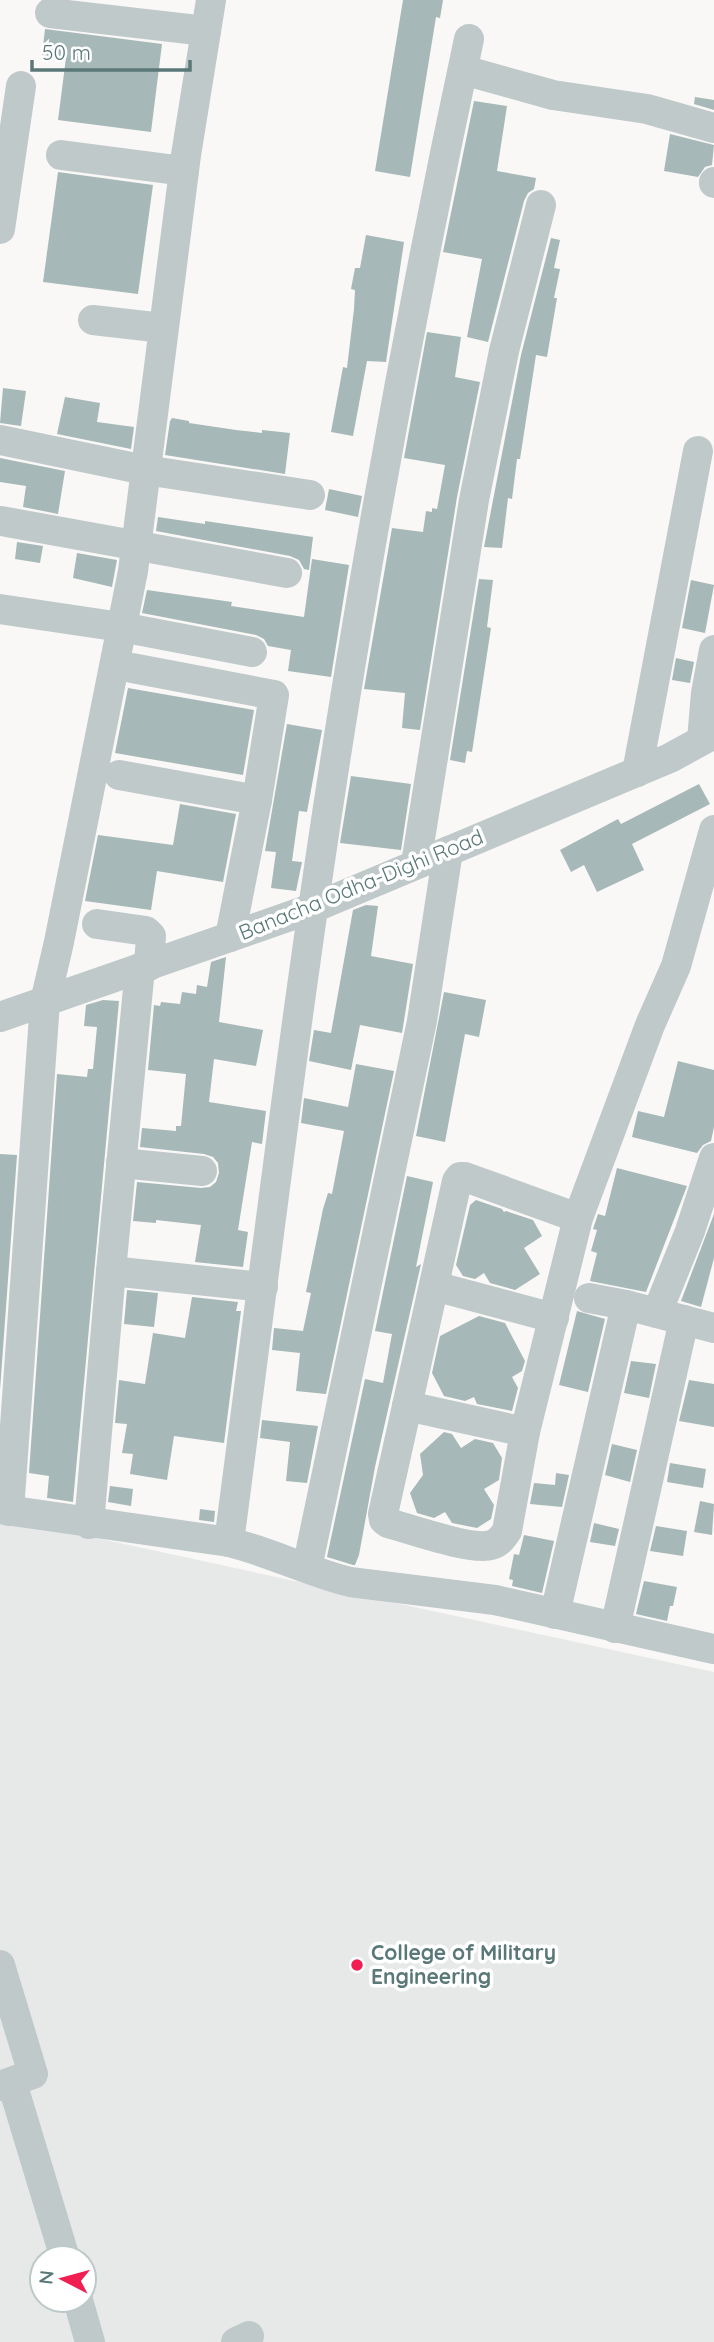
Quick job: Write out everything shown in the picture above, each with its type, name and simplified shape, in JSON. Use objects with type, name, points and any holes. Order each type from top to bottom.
[{"type":"street","points":[[211,0],[185,163],[136,546],[45,1002],[4,1510],[229,1542],[260,1550],[350,1582],[495,1600],[714,1650]]},
{"type":"street","points":[[50,13],[206,31]]},
{"type":"street","points":[[229,1542],[313,908],[353,646],[382,480],[469,39]]},
{"type":"street","points":[[463,70],[553,95],[647,108],[714,128]]},
{"type":"street","points":[[0,229],[21,86]]},
{"type":"street","points":[[63,149],[185,163]]},
{"type":"street","points":[[416,864],[474,500],[504,351],[541,205]]},
{"type":"street","points":[[93,320],[163,328]]},
{"type":"street","points":[[0,440],[145,470],[310,495]]},
{"type":"street","points":[[637,772],[698,451]]},
{"type":"street","points":[[1,522],[287,573]]},
{"type":"street","points":[[0,609],[121,627],[252,652]]},
{"type":"street","points":[[708,737],[706,693],[714,650]]},
{"type":"street","points":[[132,668],[274,695],[230,937]]},
{"type":"street","name":"Banacha Odha-Dighi Road","points":[[0,1017],[313,908],[670,758],[708,737]]},
{"type":"street","points":[[119,775],[257,800]]},
{"type":"street","points":[[578,1217],[460,1177],[383,1514],[388,1523],[476,1546],[491,1545],[501,1540],[507,1531],[525,1432],[578,1217],[650,1025],[676,966],[714,830]]},
{"type":"street","points":[[307,1568],[422,1021],[448,851]]},
{"type":"street","points":[[89,1524],[121,1163],[151,936],[146,931],[97,924]]},
{"type":"street","points":[[615,1629],[671,1317],[690,1231],[714,1158]]},
{"type":"street","points":[[121,1163],[202,1171]]},
{"type":"street","points":[[111,1271],[263,1287]]},
{"type":"street","points":[[434,1286],[554,1318]]},
{"type":"street","points":[[589,1298],[714,1328]]},
{"type":"street","points":[[555,1615],[626,1305]]},
{"type":"street","points":[[407,1406],[525,1432]]},
{"type":"street","points":[[0,1965],[33,2074],[6,2084],[60,2244]]},
{"type":"street","points":[[82,2314],[90,2342]]},
{"type":"shaded area","name":"College of Military Engineering","points":[[0,1517],[714,1672],[714,2342],[0,2342]]},
{"type":"building","points":[[403,0],[443,0],[440,18],[436,17],[410,177],[375,171]]},
{"type":"building","points":[[45,29],[162,44],[151,132],[58,120],[66,58],[42,55]]},
{"type":"building","points":[[695,97],[714,100],[714,110],[694,104]]},
{"type":"building","points":[[474,101],[507,106],[497,171],[536,178],[534,189],[524,201],[488,342],[467,337],[482,259],[443,252]]},
{"type":"building","points":[[670,134],[714,145],[712,165],[705,167],[698,177],[664,171]]},
{"type":"building","points":[[58,172],[153,185],[138,294],[43,282]]},
{"type":"building","points":[[366,235],[404,242],[386,362],[367,361],[353,436],[331,432],[343,367],[347,368],[355,290],[351,289],[355,268],[360,268]]},
{"type":"building","points":[[551,238],[560,240],[554,268],[560,269],[547,357],[536,355],[520,459],[517,459],[512,499],[508,498],[502,548],[484,547],[521,355]]},
{"type":"building","points":[[427,332],[461,337],[455,377],[480,382],[457,497],[420,730],[402,728],[405,693],[364,689],[392,528],[423,532],[426,511],[437,509],[445,465],[404,458]]},
{"type":"building","points":[[3,388],[26,391],[21,426],[0,423]]},
{"type":"building","points":[[65,397],[100,403],[97,422],[134,427],[131,449],[57,434]]},
{"type":"building","points":[[172,418],[236,430],[290,433],[285,474],[165,455]]},
{"type":"building","points":[[0,458],[65,471],[58,514],[23,507],[26,486],[0,482]]},
{"type":"building","points":[[329,489],[362,496],[358,517],[325,510]]},
{"type":"building","points":[[158,517],[313,537],[309,570],[304,569],[299,560],[290,556],[156,531]]},
{"type":"building","points":[[17,542],[43,546],[40,563],[15,559]]},
{"type":"building","points":[[77,553],[117,560],[112,587],[73,578]]},
{"type":"building","points":[[312,559],[349,565],[331,677],[288,671],[291,650],[268,646],[264,639],[256,635],[142,613],[147,590],[232,602],[231,606],[304,617]]},
{"type":"building","points":[[479,579],[493,580],[487,627],[491,628],[472,752],[467,751],[465,763],[450,760]]},
{"type":"building","points":[[691,580],[714,585],[705,633],[682,628]]},
{"type":"building","points":[[676,658],[694,662],[690,683],[672,680]]},
{"type":"building","points":[[128,688],[254,710],[243,775],[115,753]]},
{"type":"building","points":[[287,724],[322,730],[307,812],[299,811],[292,861],[302,862],[296,891],[271,888],[276,852],[265,851]]},
{"type":"building","points":[[351,776],[411,784],[401,850],[340,843]]},
{"type":"building","points":[[699,784],[710,804],[632,844],[644,870],[597,892],[584,865],[571,872],[560,850],[618,819],[621,824]]},
{"type":"building","points":[[180,804],[236,814],[223,882],[157,871],[151,910],[85,901],[98,835],[173,845]]},
{"type":"building","points":[[366,905],[378,906],[371,956],[413,964],[402,1033],[360,1025],[351,1070],[309,1061],[314,1030],[331,1033],[353,910]]},
{"type":"building","points":[[226,957],[219,1022],[263,1030],[256,1066],[214,1059],[209,1102],[266,1111],[262,1144],[252,1142],[238,1230],[248,1232],[243,1267],[195,1262],[201,1225],[156,1220],[156,1223],[133,1221],[137,1182],[201,1188],[210,1187],[216,1182],[218,1163],[213,1157],[140,1147],[142,1128],[176,1131],[176,1126],[181,1126],[186,1074],[148,1070],[154,1005],[160,1006],[161,1002],[180,1004],[182,992],[196,994],[197,985],[207,987],[211,962]]},
{"type":"building","points":[[444,992],[486,1000],[479,1037],[465,1034],[445,1142],[416,1136]]},
{"type":"building","points":[[103,1000],[119,1001],[73,1502],[47,1498],[49,1476],[29,1473],[57,1074],[87,1077],[88,1069],[93,1069],[97,1027],[84,1026],[86,1005]]},
{"type":"building","points":[[678,1061],[714,1070],[714,1127],[711,1141],[703,1145],[697,1153],[632,1137],[638,1111],[664,1117]]},
{"type":"building","points":[[356,1064],[394,1071],[326,1394],[296,1391],[300,1353],[272,1350],[274,1328],[303,1331],[311,1293],[306,1292],[323,1209],[328,1193],[332,1194],[344,1131],[301,1123],[304,1098],[348,1107]]},
{"type":"building","points":[[0,1154],[17,1155],[0,1390]]},
{"type":"building","points":[[617,1168],[687,1186],[646,1292],[590,1281],[597,1253],[591,1251],[597,1230],[593,1229],[598,1214],[605,1216]]},
{"type":"building","points":[[407,1176],[433,1182],[416,1267],[421,1264],[375,1467],[359,1555],[353,1565],[327,1557],[365,1379],[383,1383],[392,1334],[375,1331]]},
{"type":"building","points":[[476,1200],[533,1220],[542,1236],[524,1248],[540,1274],[515,1290],[490,1283],[484,1273],[475,1279],[463,1276],[456,1265],[470,1205]]},
{"type":"building","points":[[714,1214],[714,1258],[701,1307],[681,1301]]},
{"type":"building","points":[[127,1290],[158,1293],[154,1327],[124,1324]]},
{"type":"building","points":[[192,1297],[238,1302],[236,1311],[241,1311],[224,1443],[174,1436],[167,1480],[130,1474],[133,1454],[122,1453],[127,1424],[115,1423],[119,1380],[145,1384],[153,1333],[185,1338]]},
{"type":"building","points":[[577,1311],[605,1319],[588,1392],[559,1385]]},
{"type":"building","points":[[479,1316],[505,1323],[525,1361],[522,1371],[512,1377],[518,1388],[512,1411],[477,1404],[474,1397],[465,1401],[444,1396],[432,1373],[440,1336]]},
{"type":"building","points":[[631,1361],[656,1364],[649,1398],[624,1393]]},
{"type":"building","points":[[689,1380],[714,1384],[714,1427],[679,1421]]},
{"type":"building","points":[[262,1420],[318,1426],[307,1483],[286,1481],[290,1442],[260,1438]]},
{"type":"building","points":[[444,1432],[452,1434],[461,1448],[475,1439],[493,1443],[502,1458],[499,1480],[484,1489],[494,1505],[491,1519],[477,1528],[452,1523],[445,1512],[434,1518],[417,1513],[410,1493],[423,1475],[420,1454]]},
{"type":"building","points":[[612,1444],[637,1450],[630,1482],[605,1475]]},
{"type":"building","points":[[670,1463],[706,1469],[703,1488],[667,1482]]},
{"type":"building","points":[[556,1473],[569,1475],[562,1507],[530,1504],[534,1483],[555,1485]]},
{"type":"building","points":[[110,1486],[133,1489],[131,1506],[108,1502]]},
{"type":"building","points":[[700,1501],[714,1504],[712,1535],[694,1532]]},
{"type":"building","points":[[200,1509],[215,1511],[214,1522],[199,1520]]},
{"type":"building","points":[[594,1523],[619,1529],[615,1546],[590,1542]]},
{"type":"building","points":[[656,1526],[687,1531],[683,1556],[650,1551]]},
{"type":"building","points":[[524,1535],[554,1541],[542,1593],[512,1586],[513,1580],[509,1579],[514,1554],[519,1555]]},
{"type":"building","points":[[644,1581],[677,1587],[667,1621],[636,1614]]},
{"type":"place","name":"College of Military Engineering","points":[[357,1965]]}]
